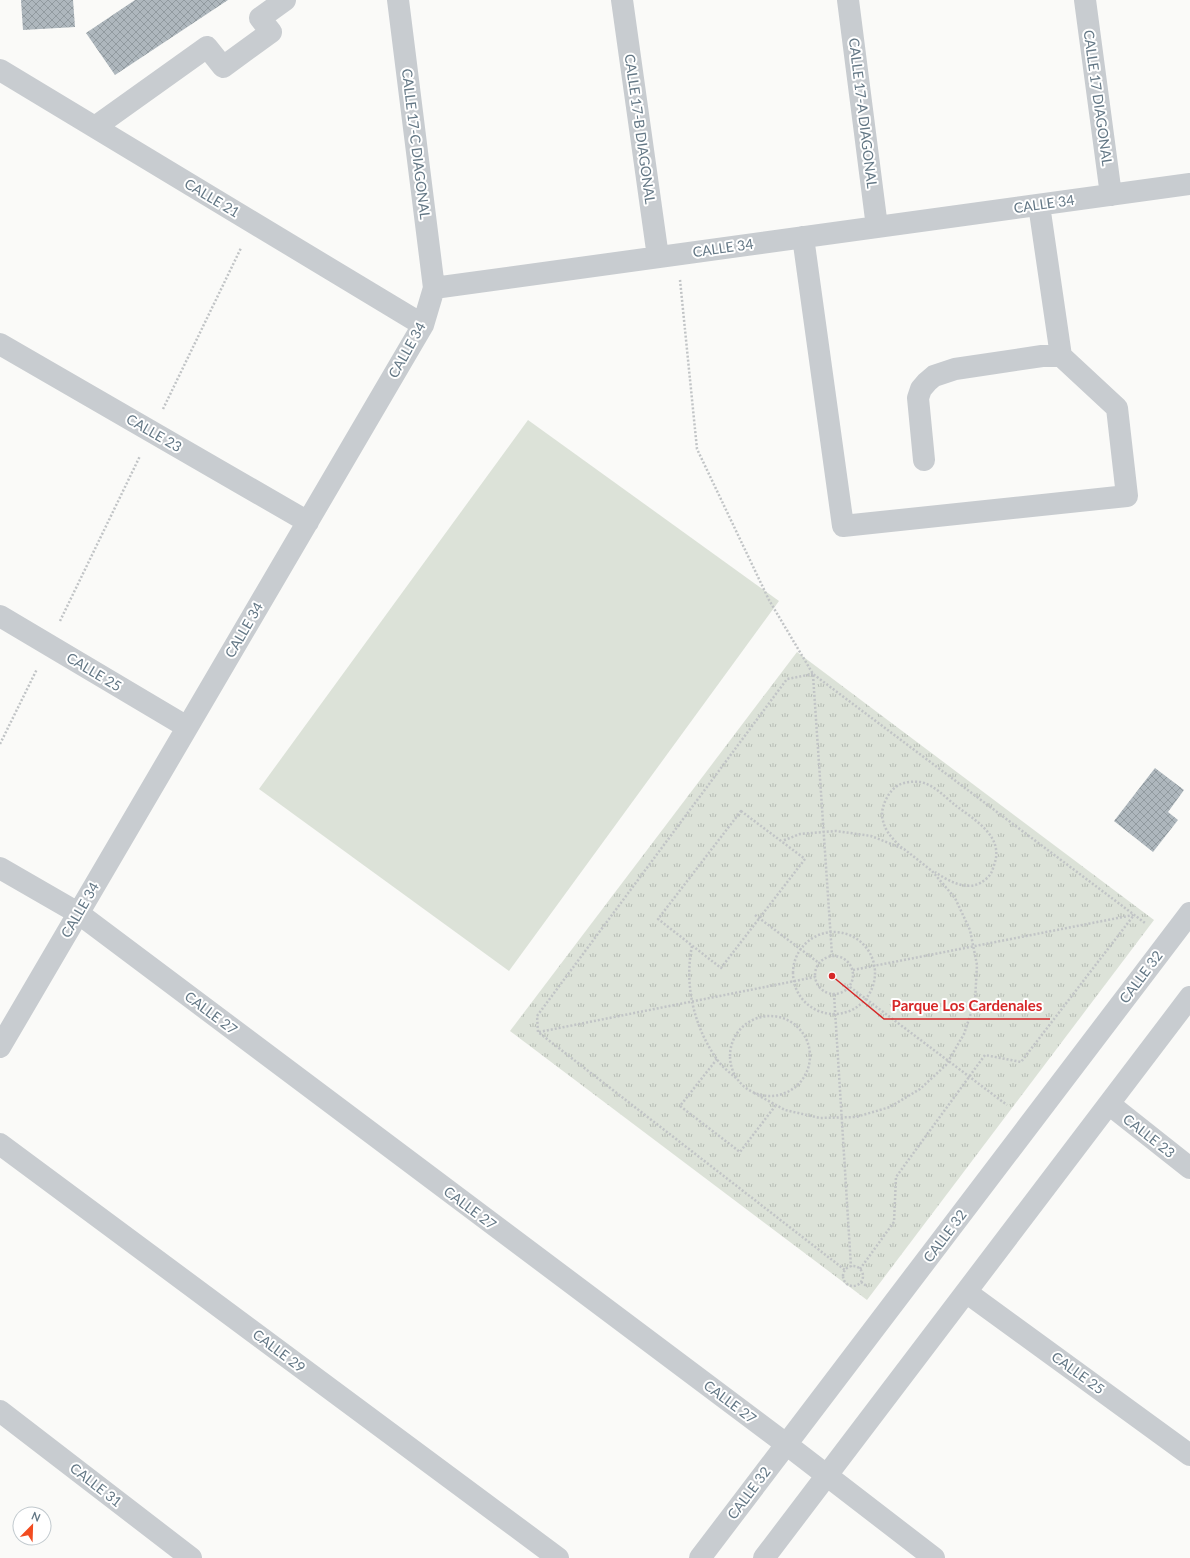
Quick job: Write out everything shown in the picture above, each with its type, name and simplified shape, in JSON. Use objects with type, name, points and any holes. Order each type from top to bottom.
[{"type":"street","points":[[95,127],[207,47],[222,67],[271,32],[260,18],[285,0]]},
{"type":"street","name":"CALLE 17-C DIAGONAL","points":[[398,0],[434,288]]},
{"type":"street","name":"CALLE 17-B DIAGONAL","points":[[622,0],[658,257]]},
{"type":"street","name":"CALLE 17-A DIAGONAL","points":[[848,0],[877,227]]},
{"type":"street","name":"CALLE 17 DIAGONAL","points":[[1085,0],[1111,195]]},
{"type":"street","name":"CALLE 21","points":[[0,70],[423,325]]},
{"type":"street","name":"CALLE 34","points":[[0,1047],[423,325],[434,288],[1190,184]]},
{"type":"street","points":[[803,237],[843,526],[1127,496],[1117,408],[1061,356],[1039,205]]},
{"type":"street","name":"CALLE 23","points":[[0,344],[308,522]]},
{"type":"street","points":[[924,460],[918,398],[921,389],[926,382],[934,376],[964,367],[1042,356],[1061,356]]},
{"type":"street","name":"CALLE 25","points":[[0,616],[187,727]]},
{"type":"street","name":"CALLE 27","points":[[0,868],[78,913],[786,1444],[826,1477],[934,1558]]},
{"type":"street","name":"CALLE 32","points":[[700,1558],[1190,913]]},
{"type":"street","points":[[764,1558],[1190,997]]},
{"type":"street","name":"CALLE 23","points":[[1109,1104],[1190,1168]]},
{"type":"street","name":"CALLE 29","points":[[0,1144],[558,1558]]},
{"type":"street","name":"CALLE 25","points":[[966,1292],[1190,1455]]},
{"type":"street","name":"CALLE 31","points":[[0,1411],[191,1558]]},
{"type":"path","points":[[160,415],[243,243]]},
{"type":"path","points":[[679,276],[697,449],[769,600],[813,674],[1145,923]]},
{"type":"path","points":[[59,623],[142,451]]},
{"type":"path","points":[[0,744],[38,666]]},
{"type":"path","points":[[813,674],[832,955]]},
{"type":"path","points":[[813,674],[787,679],[537,1016],[538,1032],[845,1270]]},
{"type":"path","points":[[909,782],[920,782],[932,787],[990,833],[996,847],[996,859],[993,871],[987,879],[969,887],[956,884],[945,879],[904,849],[889,835],[882,820],[883,810],[888,795],[899,785],[909,782]]},
{"type":"path","points":[[741,811],[805,859],[759,918],[721,968],[658,919],[741,811]]},
{"type":"path","points":[[782,841],[800,834],[836,831],[871,836],[904,849]]},
{"type":"path","points":[[692,946],[690,958],[690,994],[699,1028],[717,1059],[742,1084],[754,1093],[785,1110],[820,1118],[856,1117],[890,1107],[920,1089],[946,1065],[964,1034],[975,1000],[977,965],[970,930],[955,898],[932,870]]},
{"type":"path","points":[[755,915],[819,963]]},
{"type":"path","points":[[853,970],[1134,915]]},
{"type":"path","points":[[860,1269],[894,1222],[896,1177],[985,1055],[1021,1062],[1134,915]]},
{"type":"path","points":[[834,932],[848,934],[859,941],[868,951],[874,966],[875,977],[871,991],[863,1002],[852,1010],[835,1014],[824,1013],[811,1007],[802,998],[794,982],[793,974],[795,961],[800,949],[810,940],[821,934],[830,933],[834,932]]},
{"type":"path","points":[[832,955],[845,958],[853,970],[853,981],[850,987],[845,991],[834,994],[821,989],[814,977],[814,971],[819,963],[826,957],[832,955]]},
{"type":"path","points":[[538,1032],[814,977]]},
{"type":"path","points":[[850,987],[1007,1105]]},
{"type":"path","points":[[834,994],[851,1267]]},
{"type":"path","points":[[742,1084],[734,1074],[731,1061],[731,1048],[736,1036],[744,1026],[755,1019],[768,1016],[781,1018],[793,1023],[802,1032],[808,1044],[810,1057],[808,1070],[805,1076],[802,1081],[792,1090],[780,1095],[767,1096],[754,1093]]},
{"type":"path","points":[[717,1059],[680,1106],[740,1152],[776,1105]]},
{"type":"path","points":[[851,1267],[858,1267],[863,1275],[861,1282],[854,1286],[847,1284],[843,1276],[845,1270],[851,1267]]},
{"type":"path","points":[[861,1282],[868,1287]]},
{"type":"green space","points":[[528,420],[779,601],[509,971],[259,789]]},
{"type":"green space","points":[[797,652],[1154,920],[867,1300],[510,1031]]},
{"type":"building","points":[[21,0],[73,0],[75,27],[23,30]]},
{"type":"building","points":[[135,0],[228,0],[115,75],[86,33]]},
{"type":"building","points":[[1155,768],[1184,790],[1168,812],[1178,820],[1153,852],[1114,821]]},
{"type":"place","name":"Parque Los Cardenales","points":[[832,976]]}]
